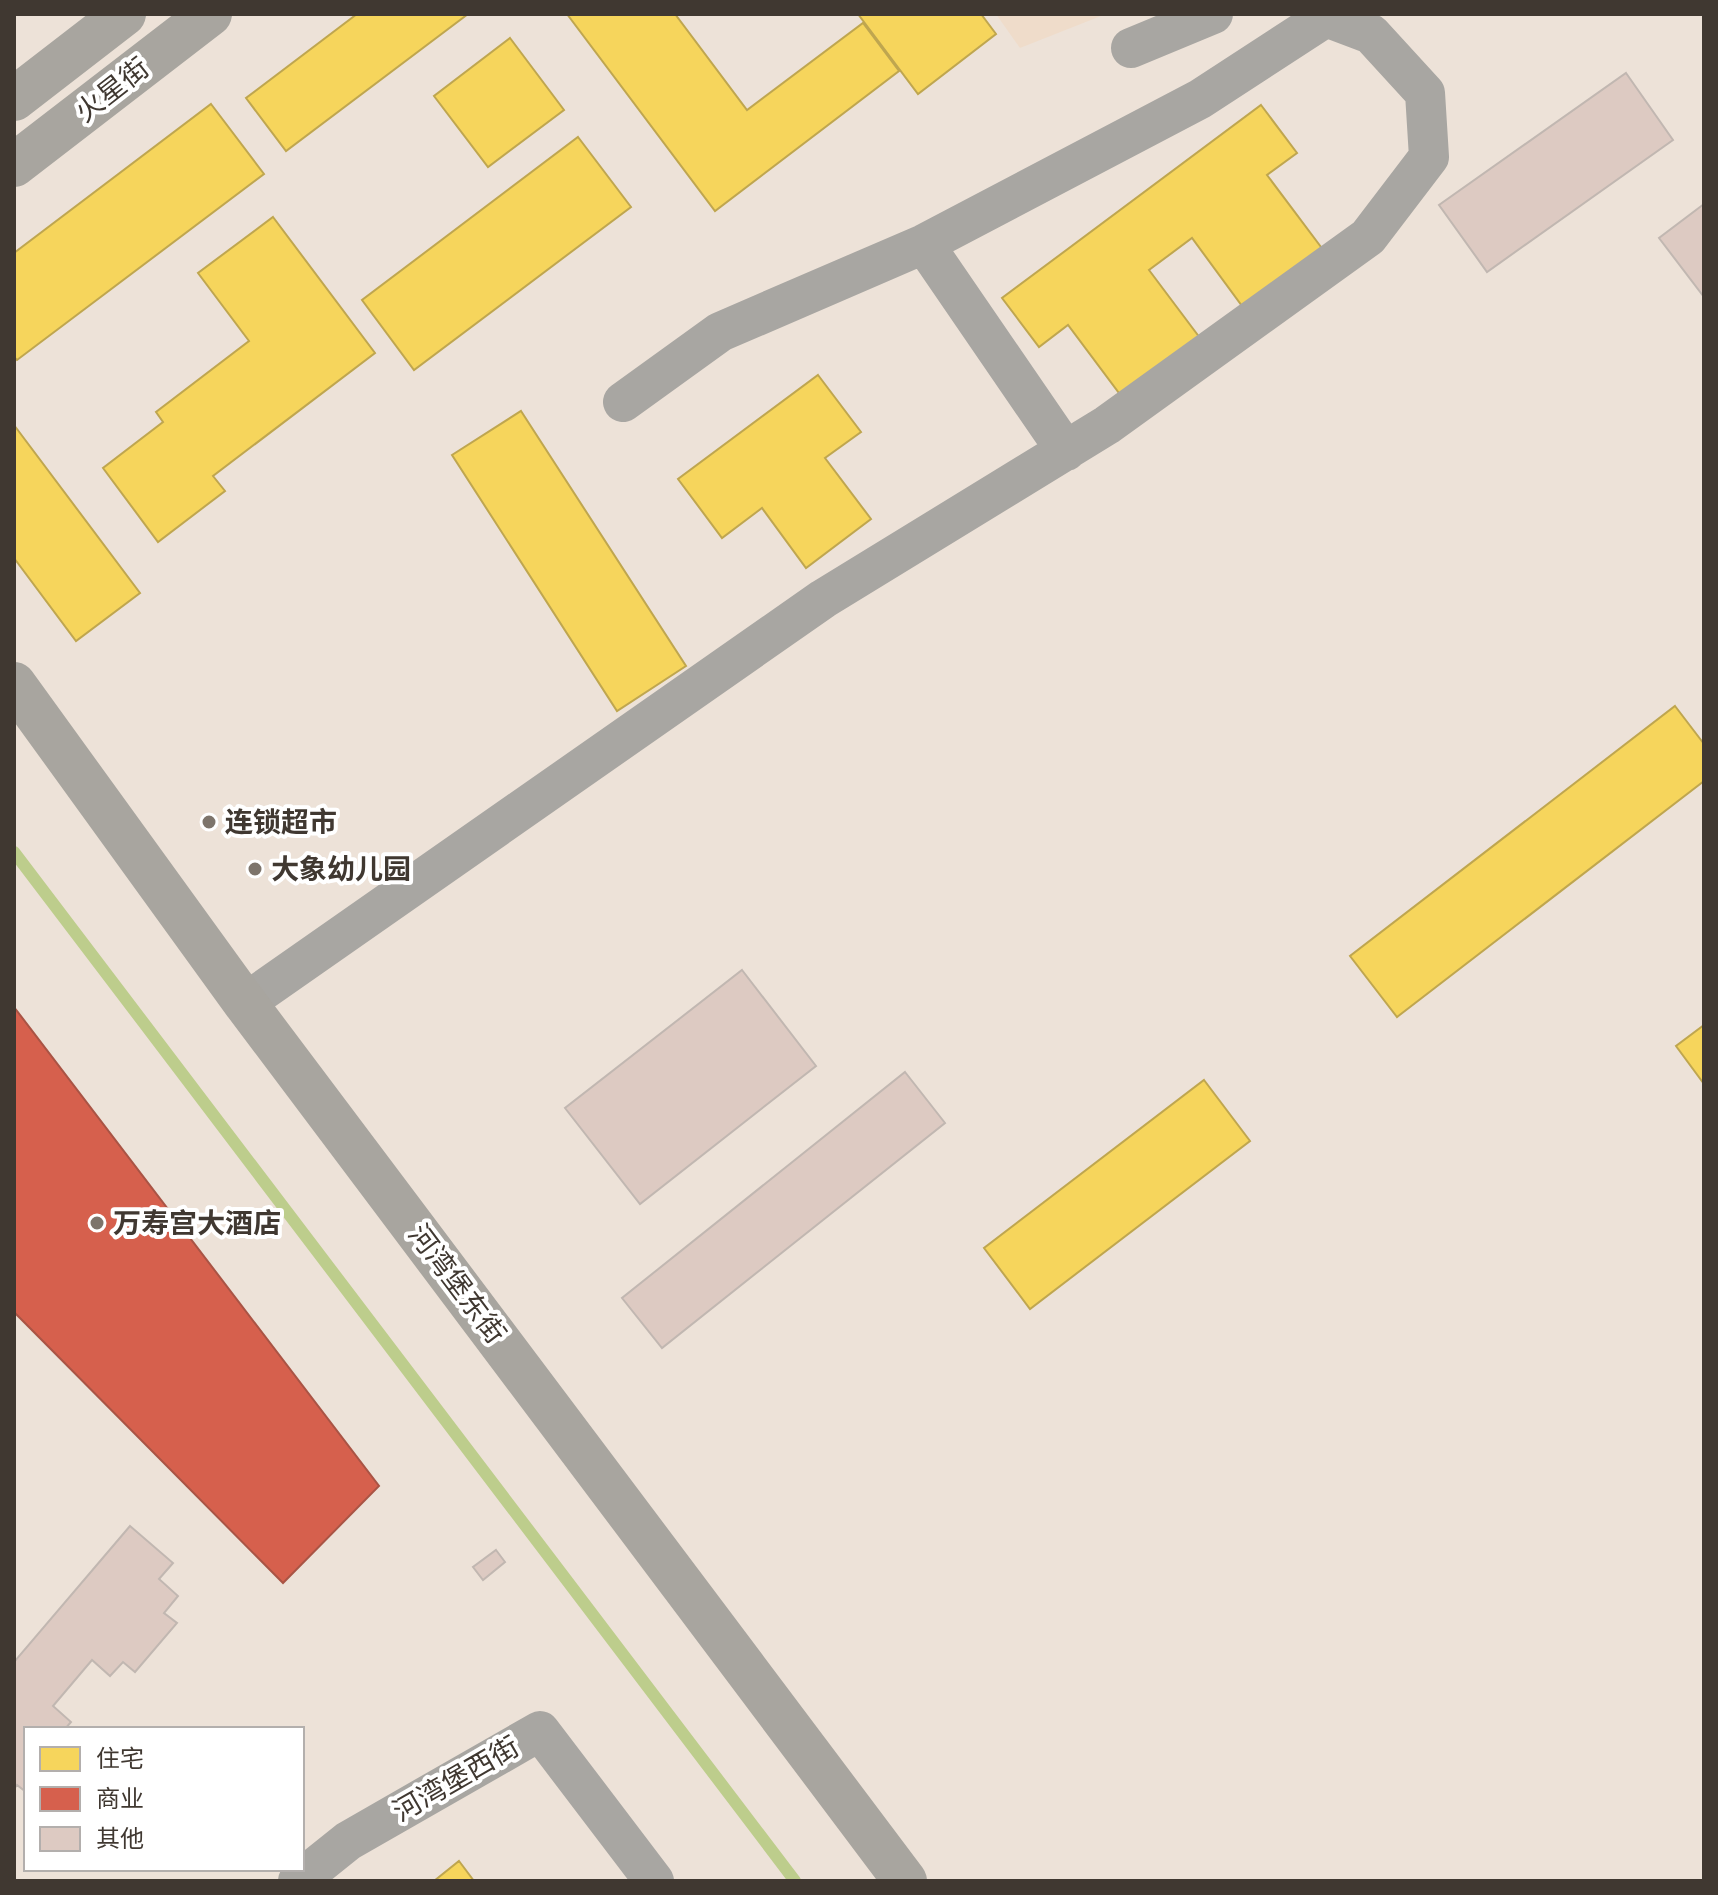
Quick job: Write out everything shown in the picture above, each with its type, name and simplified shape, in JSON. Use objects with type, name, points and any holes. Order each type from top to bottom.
[{"type":"street","name":"火星街","points":[[14,99],[124,14]]},
{"type":"street","name":"火星街","points":[[14,165],[210,14]]},
{"type":"street","points":[[1131,48],[1213,14]]},
{"type":"street","points":[[245,1003],[823,599],[1107,425],[1368,237],[1429,157],[1425,93],[1371,34],[1326,17],[1200,99],[924,244],[720,332],[623,402]]},
{"type":"street","points":[[924,244],[1066,451]]},
{"type":"street","name":"河湾堡东街","points":[[14,684],[245,1003],[905,1881]]},
{"type":"street","name":"河湾堡西街","points":[[298,1881],[348,1841],[540,1731],[654,1881]]},
{"type":"shaded area","points":[[996,14],[1106,14],[1020,48]]},
{"type":"building: 住宅","points":[[357,14],[468,14],[286,151],[246,98]]},
{"type":"building: 住宅","points":[[567,14],[675,14],[747,110],[863,23],[899,71],[715,211]]},
{"type":"building: 住宅","points":[[858,14],[981,14],[996,34],[918,94]]},
{"type":"building: 住宅","points":[[510,38],[564,110],[488,167],[434,96]]},
{"type":"building: 住宅","points":[[211,104],[264,174],[17,360],[14,357],[14,253]]},
{"type":"building: 住宅","points":[[1261,105],[1297,153],[1267,175],[1324,251],[1245,310],[1192,238],[1149,270],[1203,342],[1125,401],[1068,325],[1039,347],[1002,298]]},
{"type":"building: 住宅","points":[[578,137],[631,207],[414,370],[362,300]]},
{"type":"building: 住宅","points":[[273,217],[375,353],[213,476],[225,491],[158,542],[103,468],[163,422],[156,412],[249,341],[198,273]]},
{"type":"building: 住宅","points":[[818,375],[861,432],[825,458],[871,519],[806,568],[762,508],[722,538],[678,479]]},
{"type":"building: 住宅","points":[[521,411],[686,666],[617,711],[452,455]]},
{"type":"building: 住宅","points":[[14,425],[140,593],[76,641],[14,558]]},
{"type":"building: 住宅","points":[[1675,706],[1704,744],[1704,781],[1397,1017],[1350,956]]},
{"type":"building: 住宅","points":[[1704,1025],[1704,1084],[1676,1046]]},
{"type":"building: 住宅","points":[[1204,1080],[1250,1141],[1030,1309],[984,1248]]},
{"type":"building: 住宅","points":[[459,1861],[474,1881],[434,1881]]},
{"type":"building: 商业","points":[[14,1007],[379,1486],[283,1583],[14,1312]]},
{"type":"building: 其他","points":[[1626,73],[1673,140],[1487,272],[1439,205]]},
{"type":"building: 其他","points":[[1704,204],[1704,297],[1659,238]]},
{"type":"building: 其他","points":[[742,970],[816,1066],[640,1204],[565,1108]]},
{"type":"building: 其他","points":[[905,1072],[945,1123],[662,1348],[622,1298]]},
{"type":"building: 其他","points":[[130,1526],[173,1563],[159,1579],[178,1596],[164,1613],[177,1623],[135,1672],[123,1662],[110,1676],[92,1660],[53,1706],[71,1722],[67,1727],[24,1727],[24,1790],[17,1785],[14,1789],[14,1662]]},
{"type":"building: 其他","points":[[496,1550],[505,1562],[483,1580],[473,1567]]},
{"type":"waterway","points":[[14,852],[795,1881]]},
{"type":"place","name":"连锁超市","points":[[209,822]]},
{"type":"place","name":"大象幼儿园","points":[[255,869]]},
{"type":"place","name":"万寿宫大酒店","points":[[97,1223]]}]
